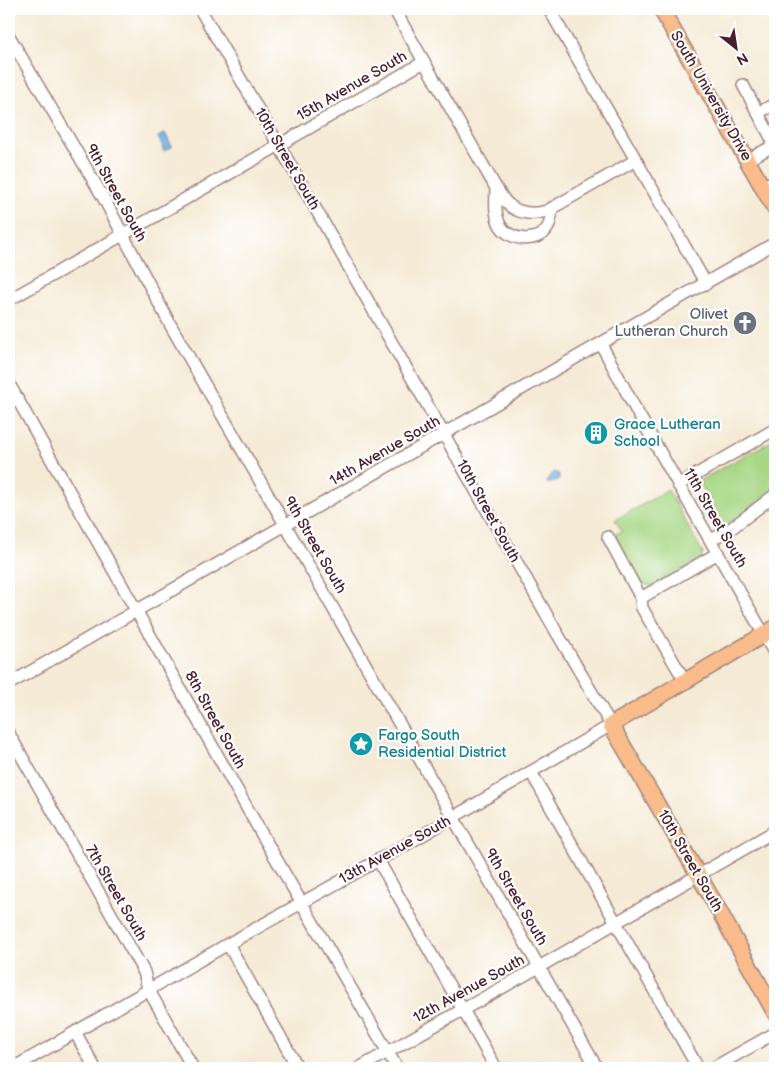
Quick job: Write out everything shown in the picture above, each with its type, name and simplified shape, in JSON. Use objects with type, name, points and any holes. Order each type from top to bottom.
[{"type":"main road","name":"South University Drive","points":[[661,9],[747,160],[769,183],[775,209]]},
{"type":"main road","name":"13th Avenue South","points":[[611,725],[770,631]]},
{"type":"main road","name":"10th Street South","points":[[611,725],[775,1013]]},
{"type":"street","name":"10th Street South","points":[[200,9],[611,725]]},
{"type":"street","points":[[394,9],[496,188],[508,204],[516,210],[538,214],[552,208],[636,160]]},
{"type":"street","points":[[549,9],[706,284]]},
{"type":"street","name":"9th Street South","points":[[9,36],[104,197],[171,326],[597,1068]]},
{"type":"street","name":"15th Avenue South","points":[[9,300],[424,62]]},
{"type":"street","points":[[743,85],[775,145],[747,160]]},
{"type":"street","points":[[758,113],[775,104]]},
{"type":"street","points":[[496,188],[496,214],[504,231],[510,236],[520,238],[539,236],[549,226],[552,208]]},
{"type":"street","name":"14th Avenue South","points":[[9,684],[775,244]]},
{"type":"street","name":"11th Street South","points":[[601,344],[636,410],[718,554],[770,631],[775,654]]},
{"type":"street","name":"8th Street South","points":[[9,384],[255,823],[397,1068]]},
{"type":"street","points":[[678,485],[775,431]]},
{"type":"street","points":[[711,540],[729,530],[775,495]]},
{"type":"street","points":[[608,537],[641,598],[642,608],[685,681]]},
{"type":"street","points":[[641,598],[718,554]]},
{"type":"street","name":"13th Avenue South","points":[[13,1068],[228,944],[453,818],[611,725]]},
{"type":"street","name":"7th Street South","points":[[9,734],[144,972],[148,990],[193,1068]]},
{"type":"street","points":[[531,772],[698,1068]]},
{"type":"street","name":"12th Avenue South","points":[[360,1068],[775,831]]},
{"type":"street","points":[[378,860],[496,1068]]},
{"type":"street","points":[[228,944],[298,1068]]},
{"type":"street","points":[[76,1032],[95,1068]]},
{"type":"street","points":[[713,1068],[775,1033]]},
{"type":"green space","points":[[775,439],[775,488],[725,528],[699,481]]},
{"type":"green space","points":[[668,490],[703,553],[701,559],[652,586],[642,584],[614,535],[622,531],[615,520]]},
{"type":"water","points":[[165,133],[172,147],[164,151],[158,137]]},
{"type":"water","points":[[554,472],[559,474],[559,479],[552,483],[547,483],[548,478]]},
{"type":"place","name":"Olivet Lutheran Church","points":[[745,323]]},
{"type":"place","name":"Grace Lutheran School","points":[[596,433]]},
{"type":"place","name":"Fargo South Residential District","points":[[361,744]]}]
